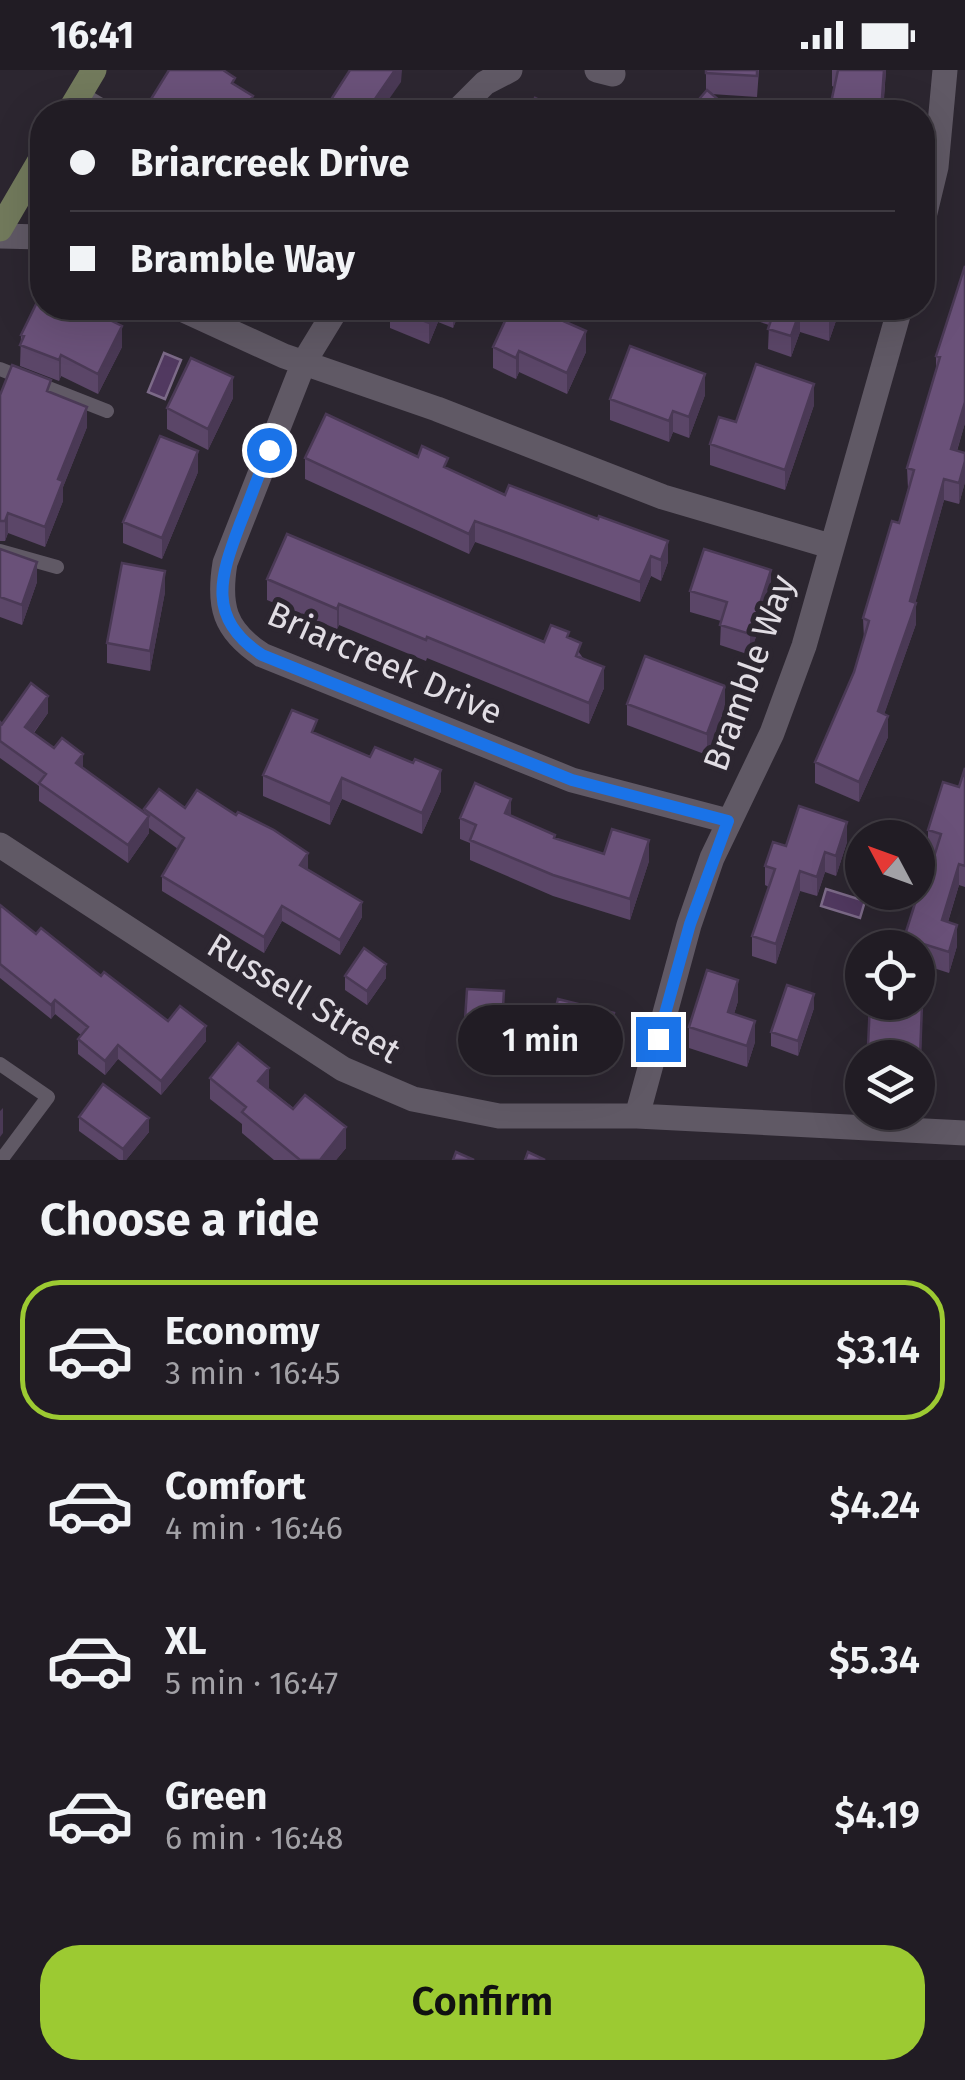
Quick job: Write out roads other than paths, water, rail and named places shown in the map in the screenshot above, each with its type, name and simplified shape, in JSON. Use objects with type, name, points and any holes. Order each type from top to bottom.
[{"type":"main road","points":[[77,100],[94,70]]},
{"type":"main road","points":[[0,232],[30,178]]},
{"type":"street","points":[[468,100],[485,83],[510,70]]},
{"type":"street","points":[[935,171],[945,70]]},
{"type":"street","points":[[0,232],[30,236]]},
{"type":"street","points":[[206,320],[304,362],[663,497],[830,546]]},
{"type":"street","name":"Briarcreek Drive","points":[[330,320],[304,362],[225,563],[220,592],[224,610],[244,644],[278,662],[572,780],[728,821]]},
{"type":"street","name":"Bramble Way","points":[[637,1116],[690,924],[728,821],[772,733],[804,646],[896,320]]},
{"type":"street","name":"Russell Street","points":[[0,845],[328,1060],[376,1086],[414,1099],[499,1116],[637,1116],[965,1133]]},
{"type":"lane","points":[[0,369],[108,410]]},
{"type":"lane","points":[[0,551],[57,567]]},
{"type":"lane","points":[[0,1064],[48,1097],[1,1160]]}]
